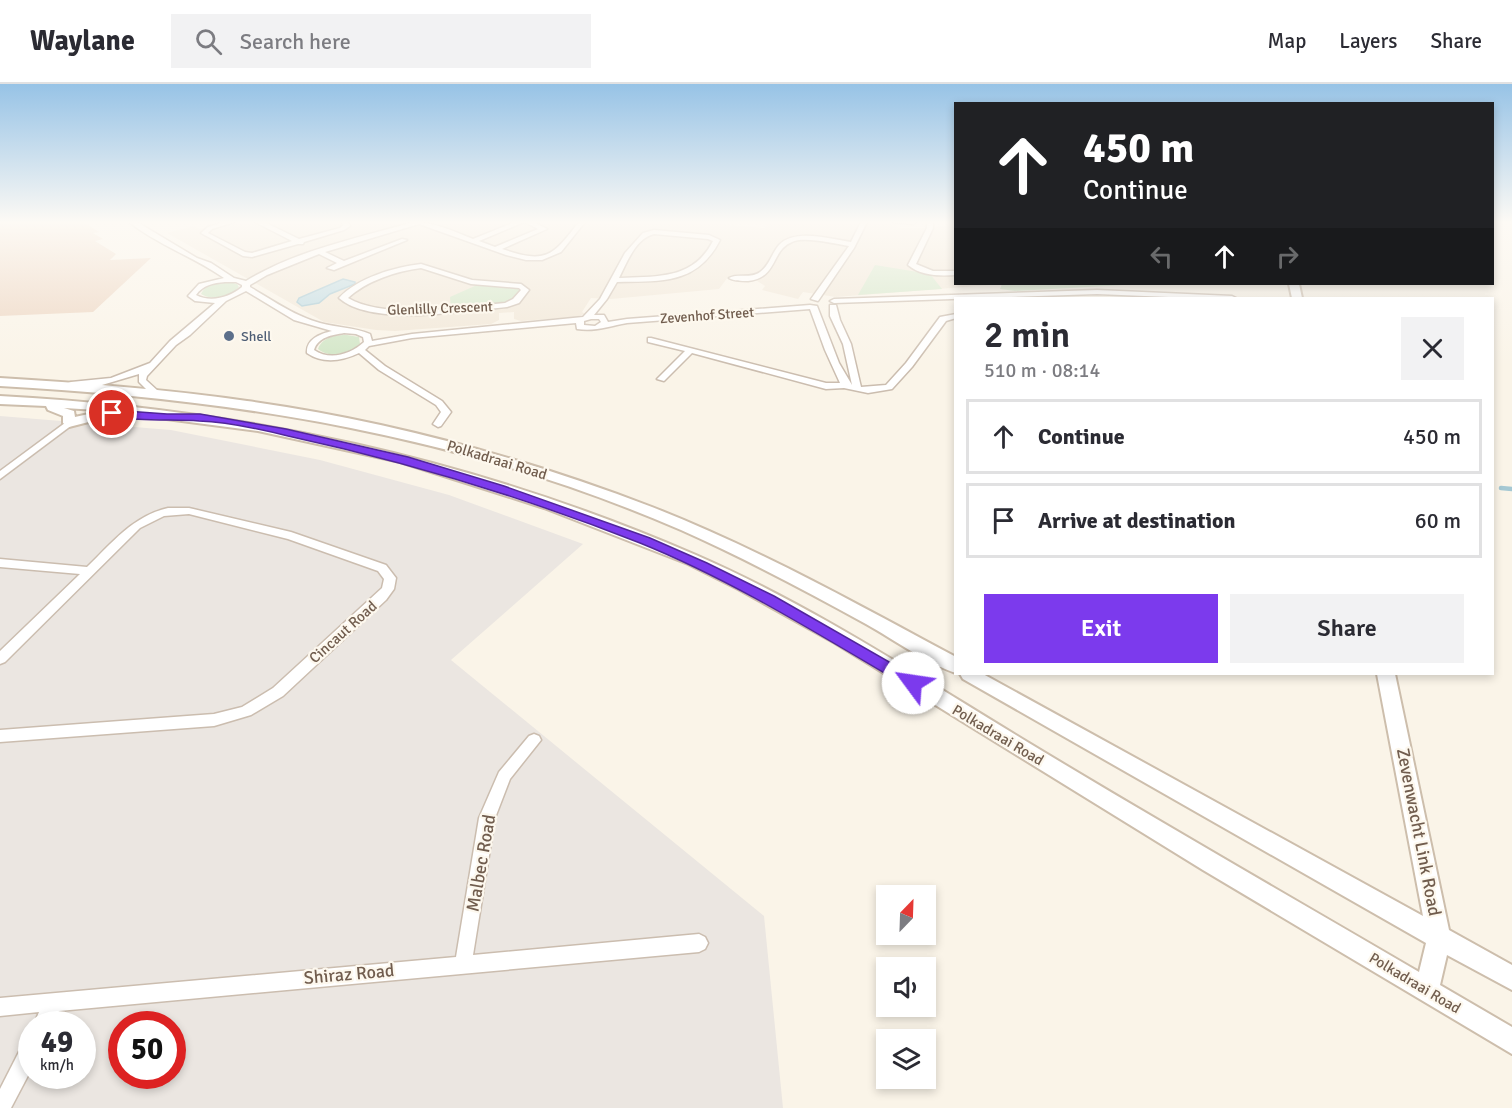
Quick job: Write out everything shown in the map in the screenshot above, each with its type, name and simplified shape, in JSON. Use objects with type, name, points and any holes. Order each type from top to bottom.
[{"type":"main road","name":"Polkadraai Road","points":[[0,382],[156,393],[243,403],[336,418],[422,438],[520,466],[648,511],[720,542],[819,590],[954,665]]},
{"type":"main road","name":"Polkadraai Road","points":[[0,401],[90,406],[200,418],[342,444],[457,476],[635,537],[770,599],[852,646],[1512,1041]]},
{"type":"main road","points":[[0,401],[59,409],[69,414],[69,423],[112,413],[167,418],[200,418]]},
{"type":"main road","points":[[971,675],[1512,978]]},
{"type":"main road","name":"Zevenwacht Link Road","points":[[1386,675],[1439,938],[1427,990]]},
{"type":"street","points":[[206,270],[206,279],[192,296],[203,300],[226,298],[261,303],[309,328],[317,339]]},
{"type":"street","name":"Zevenhof Street","points":[[218,270],[308,322],[364,334],[412,336],[582,322],[591,329],[600,318],[812,304]]},
{"type":"street","points":[[198,288],[217,281],[234,280],[273,270]]},
{"type":"street","name":"Glenlilly Crescent","points":[[402,270],[348,293],[343,298],[357,307],[393,312],[506,312]]},
{"type":"street","name":"Glenlilly Crescent","points":[[434,270],[471,282],[524,288],[519,298],[506,312],[505,328]]},
{"type":"street","points":[[582,322],[600,318],[613,280],[620,270]]},
{"type":"street","points":[[613,280],[678,276],[694,270]]},
{"type":"street","points":[[734,278],[749,279],[762,276],[766,270]]},
{"type":"street","points":[[843,270],[830,301],[833,316],[846,340],[850,369],[858,389]]},
{"type":"street","points":[[924,270],[936,273],[954,273]]},
{"type":"street","points":[[61,385],[103,383],[137,373],[226,298],[264,273]]},
{"type":"street","points":[[976,297],[1097,292],[1210,297]]},
{"type":"street","points":[[845,385],[817,322],[812,304],[830,301],[954,298]]},
{"type":"street","points":[[173,343],[195,315],[203,300]]},
{"type":"street","name":"Zevenhof Street","points":[[600,318],[627,321],[781,309],[812,304]]},
{"type":"street","points":[[781,309],[799,312],[817,322]]},
{"type":"street","points":[[651,340],[826,386],[845,385],[858,389],[879,389],[889,387],[909,365],[943,319],[954,316]]},
{"type":"street","points":[[344,331],[317,339],[310,346],[311,353],[321,357],[342,356],[382,368],[439,403],[446,412],[438,424]]},
{"type":"street","points":[[364,334],[368,340],[363,347],[382,368]]},
{"type":"street","name":"Zevenhof Street","points":[[342,356],[363,347],[412,336]]},
{"type":"street","points":[[661,379],[690,351]]},
{"type":"street","points":[[155,360],[143,375],[142,380],[156,393]]},
{"type":"street","points":[[0,476],[69,423]]},
{"type":"street","name":"Cincaut Road","points":[[0,659],[145,520],[176,509],[291,536],[382,568],[390,579],[388,589],[382,597],[278,692],[246,711],[214,720],[0,736]]},
{"type":"street","points":[[0,562],[90,571]]},
{"type":"street","name":"Malbec Road","points":[[463,964],[487,818],[504,776],[534,740]]},
{"type":"street","name":"Shiraz Road","points":[[0,1007],[699,943]]},
{"type":"street","points":[[50,1011],[54,1002]]},
{"type":"street","points":[[1,1108],[18,1075]]},
{"type":"shaded area","points":[[232,270],[954,270],[954,285],[989,285],[836,297],[803,292],[798,299],[762,290],[765,286],[754,279],[728,277],[719,289],[611,299],[591,298],[582,312],[585,314],[575,317],[521,321],[514,319],[514,312],[499,313],[499,320],[491,324],[395,331],[324,322]]},
{"type":"shaded area","points":[[0,416],[171,430],[320,460],[449,495],[583,544],[451,660],[764,916],[783,1108],[0,1108]]},
{"type":"green space","points":[[872,270],[904,270],[930,274],[942,289],[858,295]]},
{"type":"green space","points":[[230,282],[239,287],[226,295],[210,297],[201,294],[209,286]]},
{"type":"green space","points":[[477,285],[516,288],[521,291],[513,301],[504,304],[451,307],[450,297]]},
{"type":"green space","points":[[1002,285],[1123,285],[1015,291],[1000,289]]},
{"type":"green space","points":[[347,335],[359,337],[360,344],[339,354],[328,354],[318,349],[326,339]]},
{"type":"water","points":[[343,279],[355,282],[355,284],[330,294],[319,303],[302,306],[297,302],[299,298]]},
{"type":"building","points":[[0,270],[138,270],[93,312],[0,316]]},
{"type":"waterway","points":[[1501,488],[1512,489]]},
{"type":"place","name":"Shell","points":[[229,336]]},
{"type":"route","points":[[112,413],[167,418],[200,418],[286,432],[404,460],[500,488],[645,540],[702,566],[770,599],[913,683]]}]
